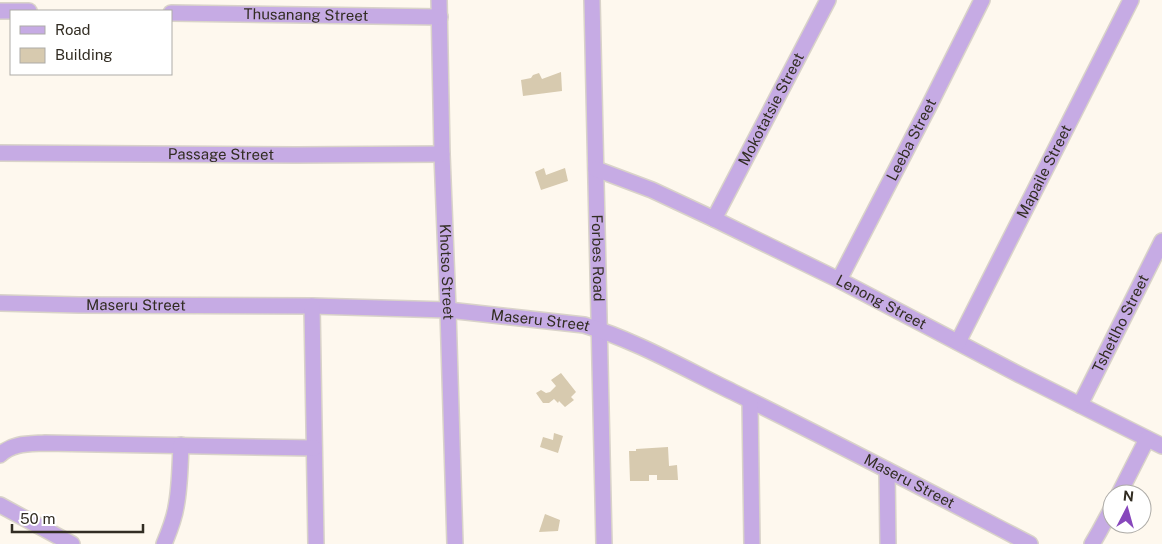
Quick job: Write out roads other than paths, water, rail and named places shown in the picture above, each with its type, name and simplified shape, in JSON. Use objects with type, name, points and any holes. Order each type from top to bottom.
[{"type":"street","name":"Khotso Street","points":[[439,0],[442,154],[455,544]]},
{"type":"street","name":"Forbes Road","points":[[592,0],[604,544]]},
{"type":"street","name":"Mokotatsie Street","points":[[714,219],[828,0]]},
{"type":"street","name":"Leeba Street","points":[[839,280],[982,0]]},
{"type":"street","name":"Mapaile Street","points":[[958,342],[1131,0]]},
{"type":"street","name":"Thusanang Street","points":[[172,12],[440,16]]},
{"type":"street","name":"Passage Street","points":[[0,153],[442,154]]},
{"type":"street","name":"Lenong Street","points":[[596,170],[652,190],[714,219],[839,280],[1162,446]]},
{"type":"street","name":"Tshetlho Street","points":[[1080,405],[1162,241]]},
{"type":"street","name":"Maseru Street","points":[[0,303],[312,306],[448,310],[577,324],[600,330],[630,342],[887,470],[1030,544]]},
{"type":"street","points":[[312,306],[316,544]]},
{"type":"street","points":[[750,401],[752,544]]},
{"type":"street","points":[[1124,484],[1147,439]]},
{"type":"street","points":[[0,455],[8,448],[24,444],[45,443],[314,448]]},
{"type":"street","points":[[164,544],[176,507],[180,445]]},
{"type":"street","points":[[887,470],[888,544]]},
{"type":"street","points":[[0,505],[72,544]]},
{"type":"street","points":[[1092,544],[1102,526]]}]
